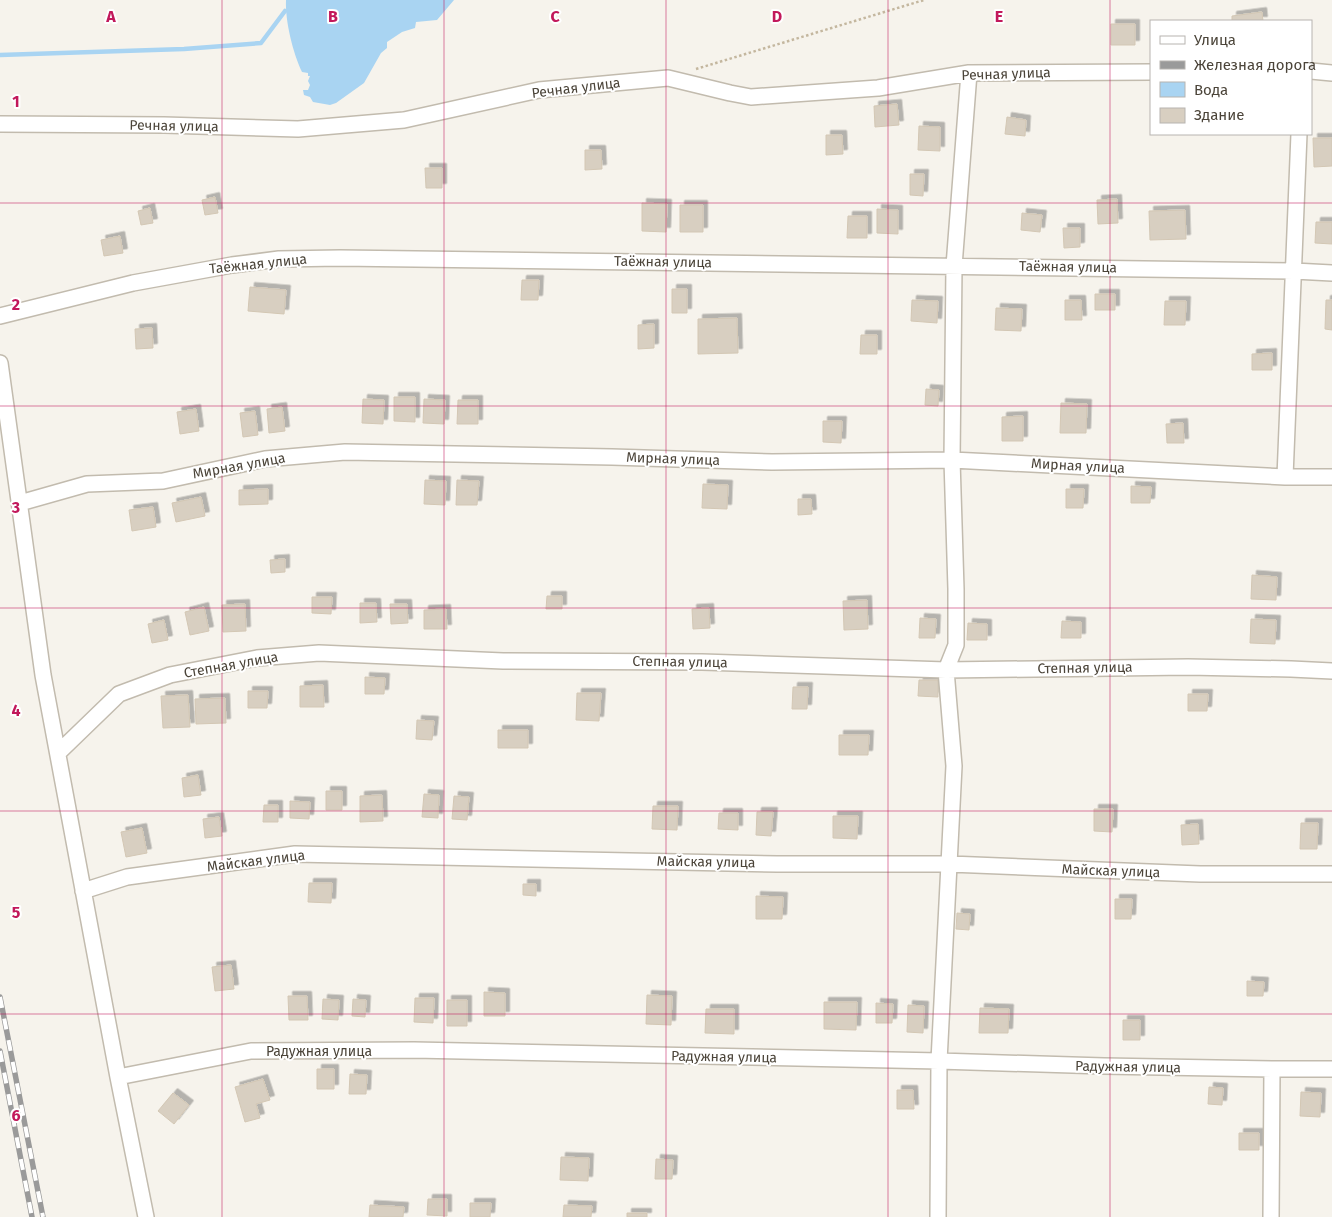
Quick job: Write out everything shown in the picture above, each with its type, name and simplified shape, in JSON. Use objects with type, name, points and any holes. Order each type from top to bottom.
[{"type":"street","points":[[1312,71],[1332,73]]},
{"type":"street","name":"Речная улица","points":[[0,124],[164,125],[298,129],[404,120],[539,90],[668,78],[751,97],[878,88],[968,73],[1150,72]]},
{"type":"street","points":[[938,1217],[939,1061],[954,766],[946,670],[956,645],[952,460],[954,266],[968,73]]},
{"type":"street","points":[[1285,477],[1299,135]]},
{"type":"street","name":"Таёжная улица","points":[[0,316],[133,283],[232,264],[280,259],[340,258],[954,266],[1332,273]]},
{"type":"street","points":[[0,363],[44,675],[118,1077],[146,1217]]},
{"type":"street","name":"Мирная улица","points":[[20,503],[87,484],[163,481],[265,459],[345,452],[772,462],[952,460],[1285,477],[1332,477]]},
{"type":"street","name":"Степная улица","points":[[58,753],[120,694],[170,675],[257,658],[319,653],[503,661],[702,662],[946,670],[1188,667],[1332,671]]},
{"type":"street","name":"Майская улица","points":[[83,891],[127,877],[295,854],[777,864],[950,864],[1200,874],[1332,874]]},
{"type":"street","name":"Радужная улица","points":[[118,1077],[251,1051],[414,1050],[1104,1066],[1332,1069]]},
{"type":"street","points":[[1271,1217],[1272,1069]]},
{"type":"path","points":[[696,69],[924,0]]},
{"type":"water","points":[[286,0],[454,0],[437,20],[416,22],[415,28],[402,32],[387,42],[387,48],[381,53],[364,83],[336,103],[330,105],[313,102],[310,97],[304,95],[303,90],[308,90],[310,85],[308,81],[310,76],[308,76],[308,73],[302,72],[290,37]]},
{"type":"building","points":[[1262,12],[1263,20],[1232,20],[1232,16]]},
{"type":"building","points":[[1111,24],[1135,24],[1135,45],[1111,45]]},
{"type":"building","points":[[897,104],[899,125],[875,127],[874,106]]},
{"type":"building","points":[[1007,117],[1026,120],[1025,136],[1005,134]]},
{"type":"building","points":[[919,126],[940,127],[940,151],[918,150]]},
{"type":"building","points":[[826,135],[842,135],[843,154],[826,155]]},
{"type":"building","points":[[1313,138],[1332,138],[1332,166],[1314,167]]},
{"type":"building","points":[[585,150],[601,150],[602,169],[585,170]]},
{"type":"building","points":[[425,168],[442,168],[442,188],[426,188]]},
{"type":"building","points":[[910,174],[924,174],[923,196],[910,195]]},
{"type":"building","points":[[215,197],[218,213],[205,215],[202,200]]},
{"type":"building","points":[[1117,199],[1118,223],[1098,224],[1097,200]]},
{"type":"building","points":[[642,203],[667,204],[666,232],[642,231]]},
{"type":"building","points":[[680,205],[703,205],[703,232],[680,232]]},
{"type":"building","points":[[150,208],[153,223],[141,225],[138,211]]},
{"type":"building","points":[[877,209],[898,210],[898,234],[877,233]]},
{"type":"building","points":[[1185,210],[1186,239],[1150,240],[1149,211]]},
{"type":"building","points":[[1022,213],[1042,215],[1040,232],[1021,230]]},
{"type":"building","points":[[848,216],[867,216],[867,238],[847,238]]},
{"type":"building","points":[[1316,222],[1332,222],[1332,244],[1315,243]]},
{"type":"building","points":[[1063,228],[1080,228],[1080,247],[1064,248]]},
{"type":"building","points":[[120,236],[123,253],[104,256],[101,240]]},
{"type":"building","points":[[522,280],[539,280],[538,300],[521,300]]},
{"type":"building","points":[[250,287],[286,290],[284,314],[248,311]]},
{"type":"building","points":[[672,289],[687,289],[687,313],[672,313]]},
{"type":"building","points":[[1095,294],[1115,294],[1115,310],[1095,310]]},
{"type":"building","points":[[912,300],[938,301],[937,323],[911,321]]},
{"type":"building","points":[[1065,300],[1081,300],[1082,320],[1065,320]]},
{"type":"building","points":[[1326,300],[1332,300],[1332,330],[1325,329]]},
{"type":"building","points":[[1165,301],[1186,301],[1185,325],[1164,325]]},
{"type":"building","points":[[996,308],[1022,309],[1021,331],[995,330]]},
{"type":"building","points":[[737,318],[738,353],[698,354],[698,319]]},
{"type":"building","points":[[654,324],[654,348],[638,349],[638,325]]},
{"type":"building","points":[[152,328],[153,348],[136,349],[135,329]]},
{"type":"building","points":[[861,335],[877,335],[877,354],[860,354]]},
{"type":"building","points":[[1272,353],[1272,370],[1252,370],[1252,354]]},
{"type":"building","points":[[926,389],[939,390],[938,406],[925,405]]},
{"type":"building","points":[[394,397],[415,397],[415,422],[394,421]]},
{"type":"building","points":[[363,399],[384,400],[383,424],[362,423]]},
{"type":"building","points":[[424,399],[445,400],[444,424],[423,423]]},
{"type":"building","points":[[458,400],[478,400],[478,424],[457,424]]},
{"type":"building","points":[[1061,403],[1087,404],[1086,433],[1060,433]]},
{"type":"building","points":[[282,407],[285,431],[269,433],[267,409]]},
{"type":"building","points":[[196,409],[199,431],[180,434],[177,412]]},
{"type":"building","points":[[255,411],[258,435],[243,437],[240,413]]},
{"type":"building","points":[[1023,416],[1023,441],[1002,441],[1002,417]]},
{"type":"building","points":[[823,421],[842,421],[841,443],[823,442]]},
{"type":"building","points":[[1183,423],[1184,443],[1167,443],[1166,424]]},
{"type":"building","points":[[425,480],[446,481],[445,505],[424,504]]},
{"type":"building","points":[[457,480],[479,481],[477,505],[456,505]]},
{"type":"building","points":[[703,484],[728,485],[727,509],[702,508]]},
{"type":"building","points":[[1131,486],[1151,487],[1150,503],[1131,503]]},
{"type":"building","points":[[268,489],[268,504],[239,505],[239,490]]},
{"type":"building","points":[[1066,489],[1084,489],[1083,508],[1066,508]]},
{"type":"building","points":[[201,497],[205,516],[176,522],[172,503]]},
{"type":"building","points":[[798,499],[811,499],[812,514],[798,515]]},
{"type":"building","points":[[153,507],[156,527],[132,531],[129,510]]},
{"type":"building","points":[[285,559],[285,572],[271,573],[270,560]]},
{"type":"building","points":[[1252,575],[1277,577],[1276,600],[1251,599]]},
{"type":"building","points":[[547,596],[562,596],[562,609],[546,609]]},
{"type":"building","points":[[312,597],[332,597],[331,614],[312,613]]},
{"type":"building","points":[[867,600],[868,629],[844,630],[843,601]]},
{"type":"building","points":[[360,603],[376,603],[377,622],[360,623]]},
{"type":"building","points":[[245,604],[246,631],[223,632],[222,605]]},
{"type":"building","points":[[390,604],[407,604],[408,623],[391,624]]},
{"type":"building","points":[[204,607],[209,631],[190,635],[185,612]]},
{"type":"building","points":[[709,608],[710,628],[693,629],[692,609]]},
{"type":"building","points":[[446,609],[447,629],[424,629],[424,610]]},
{"type":"building","points":[[920,618],[936,619],[935,638],[919,638]]},
{"type":"building","points":[[1251,619],[1276,620],[1275,644],[1250,643]]},
{"type":"building","points":[[164,620],[168,640],[152,643],[148,624]]},
{"type":"building","points":[[1062,621],[1081,622],[1081,638],[1061,638]]},
{"type":"building","points":[[968,623],[987,624],[987,640],[967,640]]},
{"type":"building","points":[[365,677],[385,678],[384,694],[365,694]]},
{"type":"building","points":[[919,680],[938,680],[938,697],[918,696]]},
{"type":"building","points":[[323,685],[324,707],[300,707],[300,686]]},
{"type":"building","points":[[793,687],[808,687],[807,709],[792,709]]},
{"type":"building","points":[[248,691],[268,691],[267,708],[248,708]]},
{"type":"building","points":[[577,693],[601,693],[599,721],[576,720]]},
{"type":"building","points":[[1188,694],[1208,694],[1207,711],[1188,711]]},
{"type":"building","points":[[188,695],[190,727],[163,728],[161,696]]},
{"type":"building","points":[[225,698],[226,723],[196,724],[195,699]]},
{"type":"building","points":[[417,720],[434,721],[432,740],[416,739]]},
{"type":"building","points":[[498,730],[528,730],[528,748],[498,748]]},
{"type":"building","points":[[839,735],[869,735],[868,755],[839,755]]},
{"type":"building","points":[[198,775],[201,795],[184,797],[182,778]]},
{"type":"building","points":[[326,791],[342,791],[342,810],[326,810]]},
{"type":"building","points":[[424,794],[439,795],[438,818],[422,817]]},
{"type":"building","points":[[382,795],[383,821],[360,822],[360,796]]},
{"type":"building","points":[[454,796],[469,797],[467,820],[452,819]]},
{"type":"building","points":[[290,801],[310,802],[309,819],[290,818]]},
{"type":"building","points":[[264,805],[278,805],[278,822],[263,822]]},
{"type":"building","points":[[653,806],[678,806],[677,830],[652,829]]},
{"type":"building","points":[[1094,809],[1113,809],[1112,832],[1094,831]]},
{"type":"building","points":[[757,812],[773,812],[771,836],[756,835]]},
{"type":"building","points":[[719,813],[738,813],[738,830],[718,829]]},
{"type":"building","points":[[833,816],[858,816],[857,839],[833,838]]},
{"type":"building","points":[[219,817],[222,836],[205,838],[203,819]]},
{"type":"building","points":[[1301,823],[1318,823],[1317,849],[1300,849]]},
{"type":"building","points":[[1198,824],[1199,844],[1182,845],[1181,825]]},
{"type":"building","points":[[142,828],[147,853],[126,857],[121,832]]},
{"type":"building","points":[[309,883],[332,883],[331,903],[308,902]]},
{"type":"building","points":[[523,884],[536,884],[536,896],[523,895]]},
{"type":"building","points":[[756,896],[783,897],[782,919],[756,919]]},
{"type":"building","points":[[1115,899],[1132,899],[1131,919],[1115,919]]},
{"type":"building","points":[[957,913],[970,914],[969,930],[956,929]]},
{"type":"building","points":[[231,965],[234,989],[215,991],[212,967]]},
{"type":"building","points":[[1247,981],[1264,982],[1263,996],[1247,996]]},
{"type":"building","points":[[484,992],[505,993],[505,1016],[484,1016]]},
{"type":"building","points":[[647,995],[672,996],[671,1025],[646,1024]]},
{"type":"building","points":[[288,996],[307,996],[308,1020],[289,1020]]},
{"type":"building","points":[[415,998],[434,998],[433,1023],[414,1022]]},
{"type":"building","points":[[323,999],[339,1000],[338,1020],[322,1019]]},
{"type":"building","points":[[353,999],[366,1000],[365,1017],[352,1016]]},
{"type":"building","points":[[447,1000],[467,1000],[467,1026],[447,1026]]},
{"type":"building","points":[[824,1002],[857,1002],[856,1030],[824,1029]]},
{"type":"building","points":[[876,1003],[893,1004],[892,1023],[876,1023]]},
{"type":"building","points":[[908,1005],[924,1006],[923,1033],[907,1032]]},
{"type":"building","points":[[980,1008],[1009,1009],[1008,1033],[979,1033]]},
{"type":"building","points":[[706,1009],[734,1009],[734,1034],[705,1033]]},
{"type":"building","points":[[1123,1020],[1140,1020],[1140,1040],[1123,1040]]},
{"type":"building","points":[[317,1069],[334,1069],[334,1089],[317,1089]]},
{"type":"building","points":[[350,1074],[367,1075],[366,1094],[349,1094]]},
{"type":"building","points":[[263,1079],[270,1100],[256,1104],[260,1118],[245,1122],[235,1087]]},
{"type":"building","points":[[1209,1087],[1223,1088],[1222,1105],[1208,1104]]},
{"type":"building","points":[[897,1090],[913,1090],[914,1109],[897,1109]]},
{"type":"building","points":[[1301,1092],[1321,1093],[1320,1117],[1300,1116]]},
{"type":"building","points":[[173,1093],[189,1105],[174,1124],[158,1111]]},
{"type":"building","points":[[1239,1133],[1259,1133],[1259,1150],[1239,1150]]},
{"type":"building","points":[[561,1157],[589,1158],[588,1181],[560,1180]]},
{"type":"building","points":[[656,1159],[673,1160],[672,1179],[655,1179]]},
{"type":"building","points":[[428,1199],[447,1199],[447,1216],[427,1215]]},
{"type":"building","points":[[470,1203],[491,1203],[490,1217],[470,1217]]},
{"type":"building","points":[[370,1205],[404,1207],[403,1217],[369,1217]]},
{"type":"building","points":[[564,1205],[592,1206],[591,1217],[563,1217]]},
{"type":"building","points":[[627,1213],[647,1213],[647,1217],[627,1217]]},
{"type":"waterway","points":[[0,55],[184,49],[261,43],[285,11]]},
{"type":"railway","points":[[0,997],[43,1217]]},
{"type":"railway","points":[[0,1051],[32,1217]]}]
